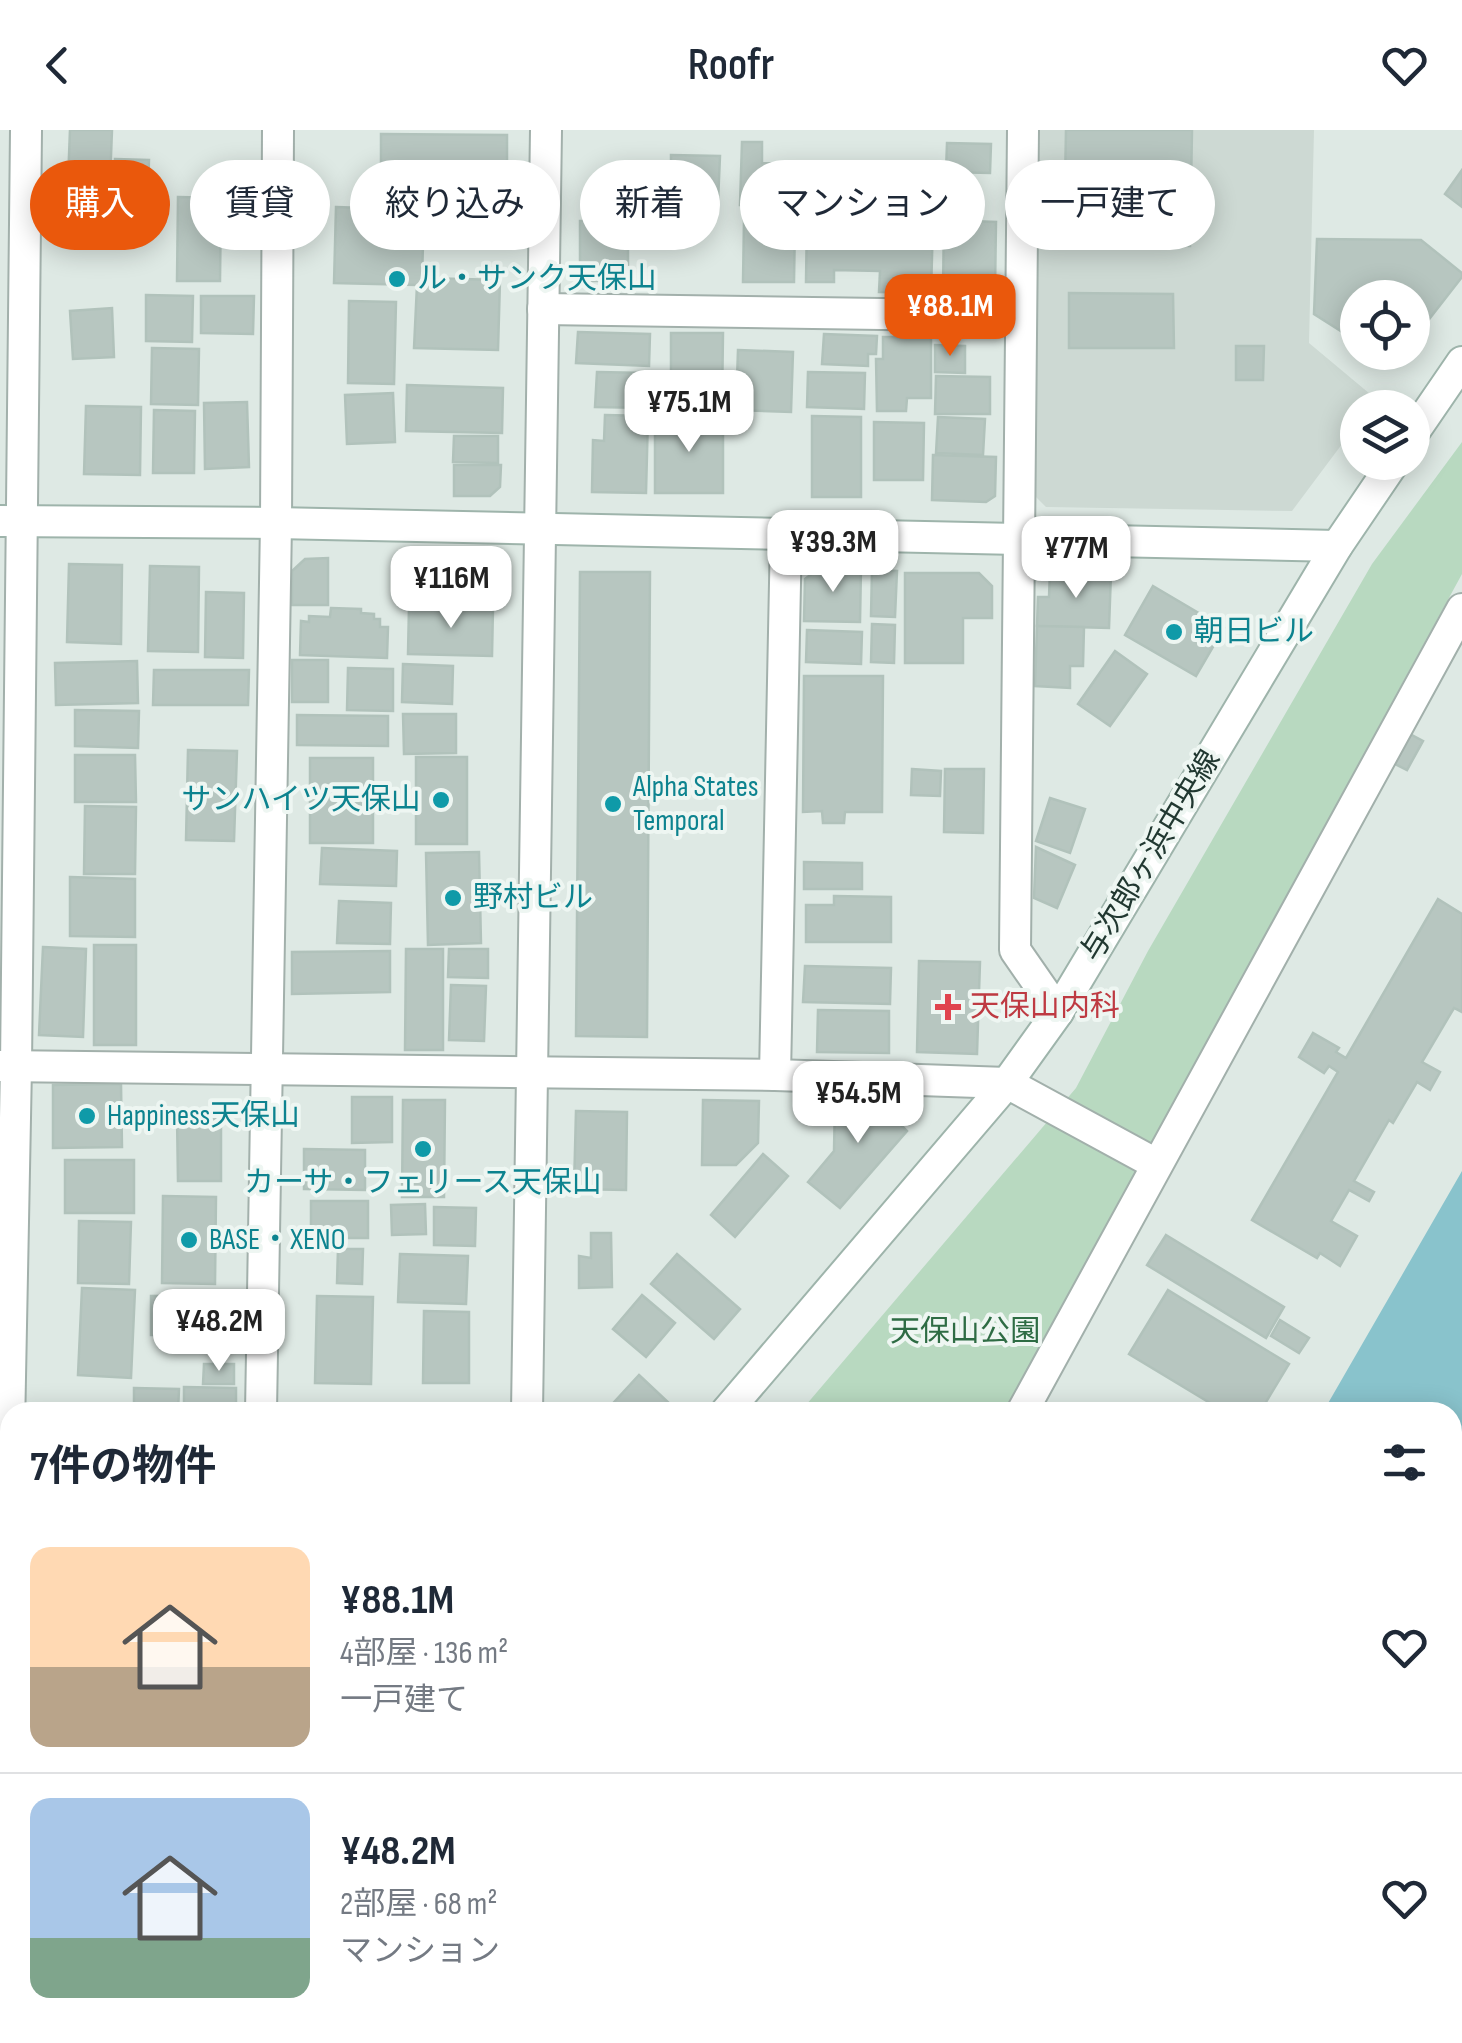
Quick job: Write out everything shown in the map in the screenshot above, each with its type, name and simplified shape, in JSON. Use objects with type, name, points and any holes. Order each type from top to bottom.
[{"type":"street","points":[[6,1402],[10,521],[26,130]]},
{"type":"street","points":[[261,1402],[276,523],[278,130]]},
{"type":"street","points":[[526,1402],[546,130]]},
{"type":"street","points":[[1022,130],[1014,950],[1058,1012]]},
{"type":"street","points":[[543,309],[1021,316]]},
{"type":"street","points":[[1430,409],[1462,362]]},
{"type":"street","name":"与次郎ヶ浜中央線","points":[[735,1402],[1007,1083],[1058,1012],[1337,546],[1382,480]]},
{"type":"street","points":[[10,521],[1020,537],[1337,546]]},
{"type":"street","points":[[775,1075],[786,534]]},
{"type":"street","points":[[1027,1402],[1462,609]]},
{"type":"street","points":[[8,1066],[775,1075],[1007,1083],[1156,1164]]},
{"type":"shaded area","points":[[1040,130],[1314,130],[1309,343],[1365,390],[1340,390],[1340,447],[1292,511],[1046,507],[1035,496],[1038,250],[1215,250],[1215,160],[1040,160]]},
{"type":"green space","name":"天保山公園","points":[[1462,442],[1462,574],[1010,1402],[809,1402],[1076,1088],[1148,951],[1372,564]]},
{"type":"water","points":[[1462,1171],[1462,1402],[1329,1402]]},
{"type":"building","points":[[70,130],[112,130],[111,160],[69,160]]},
{"type":"building","points":[[1066,130],[1192,130],[1191,160],[1065,160]]},
{"type":"building","points":[[381,134],[507,135],[507,160],[381,160]]},
{"type":"building","points":[[742,142],[762,142],[762,160],[741,160]]},
{"type":"building","points":[[947,143],[991,144],[990,173],[985,173],[985,160],[946,160]]},
{"type":"building","points":[[671,155],[720,156],[720,160],[671,160]]},
{"type":"building","points":[[1462,170],[1462,207],[1445,194]]},
{"type":"building","points":[[178,197],[190,197],[190,250],[220,250],[220,281],[177,281]]},
{"type":"building","name":"ル・サンク天保山","points":[[336,207],[350,207],[350,250],[423,250],[422,278],[500,280],[498,350],[414,348],[417,285],[334,283]]},
{"type":"building","points":[[985,222],[996,222],[995,290],[943,289],[944,250],[985,250]]},
{"type":"building","points":[[1317,239],[1421,240],[1462,273],[1430,318],[1430,280],[1340,280],[1340,331],[1314,314]]},
{"type":"building","points":[[580,250],[628,250],[628,281],[580,281]]},
{"type":"building","points":[[744,250],[795,250],[794,282],[743,282]]},
{"type":"building","points":[[806,250],[932,250],[931,293],[879,292],[880,271],[834,270],[834,282],[806,282]]},
{"type":"building","points":[[1069,293],[1173,294],[1174,348],[1069,348]]},
{"type":"building","points":[[146,295],[193,296],[192,342],[146,341]]},
{"type":"building","points":[[201,296],[254,296],[253,334],[201,333]]},
{"type":"building","points":[[349,301],[396,302],[394,384],[348,383]]},
{"type":"building","points":[[112,308],[114,357],[73,359],[70,311]]},
{"type":"building","points":[[578,332],[650,334],[649,366],[576,363]]},
{"type":"building","points":[[671,333],[723,333],[722,406],[671,406]]},
{"type":"building","points":[[824,334],[877,336],[876,354],[868,354],[868,366],[822,364]]},
{"type":"building","points":[[883,337],[931,337],[931,398],[907,398],[906,411],[877,411],[876,359],[883,359]]},
{"type":"building","points":[[935,345],[965,346],[965,373],[935,372]]},
{"type":"building","points":[[1236,346],[1264,346],[1263,380],[1236,380]]},
{"type":"building","points":[[152,348],[199,349],[198,405],[151,404]]},
{"type":"building","points":[[738,350],[793,352],[791,412],[736,410]]},
{"type":"building","points":[[597,372],[648,373],[648,408],[595,407]]},
{"type":"building","points":[[808,372],[865,373],[864,409],[807,407]]},
{"type":"building","points":[[936,376],[990,377],[990,414],[935,414]]},
{"type":"building","points":[[407,385],[503,388],[502,433],[406,431]]},
{"type":"building","points":[[393,393],[395,442],[347,444],[345,395]]},
{"type":"building","points":[[247,402],[249,467],[205,469],[204,403]]},
{"type":"building","points":[[86,406],[141,407],[140,475],[84,474]]},
{"type":"building","points":[[154,410],[195,411],[194,473],[153,473]]},
{"type":"building","points":[[605,415],[648,416],[646,493],[592,492],[593,440],[604,441]]},
{"type":"building","points":[[812,416],[861,417],[861,497],[812,497]]},
{"type":"building","points":[[655,417],[723,417],[723,493],[655,493]]},
{"type":"building","points":[[938,417],[985,419],[983,455],[936,453]]},
{"type":"building","points":[[874,422],[924,423],[923,480],[874,480]]},
{"type":"building","points":[[454,436],[498,436],[498,463],[453,462]]},
{"type":"building","points":[[933,455],[996,457],[995,496],[986,502],[932,500]]},
{"type":"building","points":[[454,465],[501,465],[500,487],[490,496],[454,496]]},
{"type":"building","points":[[328,558],[328,605],[292,605],[292,571],[305,559]]},
{"type":"building","points":[[427,563],[496,565],[495,600],[426,597]]},
{"type":"building","points":[[69,564],[122,565],[121,644],[67,642]]},
{"type":"building","points":[[150,566],[199,567],[198,652],[148,651]]},
{"type":"building","points":[[820,568],[861,568],[860,622],[804,621],[805,579]]},
{"type":"building","points":[[872,570],[897,571],[895,617],[871,616]]},
{"type":"building","points":[[1050,571],[1111,573],[1109,628],[1037,626],[1038,597],[1049,597]]},
{"type":"building","name":"Alpha States Temporal","points":[[580,572],[650,572],[647,1037],[576,1036]]},
{"type":"building","points":[[905,573],[979,573],[992,586],[992,618],[963,618],[963,663],[905,663]]},
{"type":"building","name":"朝日ビル","points":[[1153,586],[1224,628],[1196,676],[1125,635]]},
{"type":"building","points":[[206,592],[244,593],[243,658],[205,657]]},
{"type":"building","points":[[409,607],[493,608],[492,656],[408,654]]},
{"type":"building","points":[[331,608],[361,609],[361,613],[380,619],[380,627],[388,627],[387,658],[300,655],[301,621],[309,622],[309,616],[330,617]]},
{"type":"building","points":[[872,624],[895,625],[894,663],[871,662]]},
{"type":"building","points":[[1037,626],[1084,627],[1083,666],[1070,666],[1070,688],[1035,686]]},
{"type":"building","points":[[807,630],[862,632],[861,664],[806,662]]},
{"type":"building","points":[[1115,651],[1147,674],[1110,726],[1078,704]]},
{"type":"building","points":[[292,660],[328,660],[328,702],[292,702]]},
{"type":"building","points":[[137,661],[138,703],[56,705],[55,663]]},
{"type":"building","points":[[403,664],[453,666],[452,704],[402,702]]},
{"type":"building","points":[[348,668],[393,669],[393,711],[347,710]]},
{"type":"building","points":[[154,670],[249,670],[248,705],[153,705]]},
{"type":"building","points":[[804,676],[883,676],[882,812],[845,812],[844,823],[823,823],[822,811],[803,812]]},
{"type":"building","points":[[75,710],[139,711],[138,748],[75,746]]},
{"type":"building","points":[[403,714],[456,714],[456,753],[404,754]]},
{"type":"building","points":[[297,715],[388,716],[388,746],[297,745]]},
{"type":"building","points":[[1410,734],[1423,741],[1407,770],[1393,763]]},
{"type":"building","points":[[188,750],[237,751],[234,841],[186,840]]},
{"type":"building","points":[[75,755],[135,755],[136,802],[75,802]]},
{"type":"building","name":"サンハイツ天保山","points":[[416,757],[467,757],[467,844],[416,844]]},
{"type":"building","points":[[310,758],[373,758],[373,843],[310,843]]},
{"type":"building","points":[[912,769],[941,771],[940,796],[911,795]]},
{"type":"building","points":[[945,769],[984,769],[983,833],[944,832]]},
{"type":"building","points":[[1050,798],[1085,809],[1070,853],[1036,841]]},
{"type":"building","points":[[85,806],[136,807],[135,874],[84,874]]},
{"type":"building","points":[[1036,847],[1075,865],[1057,908],[1034,898]]},
{"type":"building","points":[[322,848],[397,851],[396,886],[320,884]]},
{"type":"building","name":"野村ビル","points":[[479,852],[481,943],[428,945],[426,853]]},
{"type":"building","points":[[804,862],[862,863],[862,889],[804,889]]},
{"type":"building","points":[[70,877],[135,879],[135,937],[70,936]]},
{"type":"building","points":[[834,896],[891,897],[891,942],[806,942],[806,905],[834,905]]},
{"type":"building","points":[[1438,899],[1462,914],[1462,1012],[1454,1008],[1422,1062],[1440,1072],[1430,1090],[1417,1082],[1393,1123],[1389,1120],[1354,1181],[1374,1192],[1369,1201],[1349,1190],[1331,1221],[1357,1236],[1340,1266],[1320,1253],[1317,1258],[1252,1220],[1338,1072],[1329,1066],[1324,1073],[1299,1057],[1313,1033],[1339,1048],[1336,1052],[1346,1058]]},
{"type":"building","points":[[339,901],[391,903],[390,944],[337,943]]},
{"type":"building","points":[[94,945],[136,945],[136,1045],[94,1045]]},
{"type":"building","points":[[43,947],[86,949],[83,1037],[39,1035]]},
{"type":"building","points":[[406,949],[443,949],[443,1050],[405,1050]]},
{"type":"building","points":[[449,949],[488,949],[488,978],[448,977]]},
{"type":"building","points":[[390,951],[390,992],[292,994],[292,952]]},
{"type":"building","name":"天保山内科","points":[[919,961],[980,962],[977,1054],[917,1052]]},
{"type":"building","points":[[805,966],[891,968],[890,1004],[803,1002]]},
{"type":"building","points":[[451,985],[486,986],[484,1041],[449,1040]]},
{"type":"building","points":[[818,1010],[889,1011],[889,1053],[817,1052]]},
{"type":"building","name":"Happiness天保山","points":[[121,1084],[122,1147],[53,1148],[53,1085]]},
{"type":"building","points":[[352,1097],[392,1097],[392,1142],[352,1143]]},
{"type":"building","name":"カーサ・フェリース天保山","points":[[403,1100],[445,1100],[444,1197],[402,1197]]},
{"type":"building","points":[[703,1100],[759,1101],[758,1143],[736,1165],[702,1165]]},
{"type":"building","points":[[835,1101],[901,1102],[900,1124],[907,1131],[840,1208],[808,1182],[834,1151]]},
{"type":"building","points":[[576,1111],[627,1112],[626,1190],[574,1189]]},
{"type":"building","points":[[177,1116],[221,1116],[221,1181],[178,1181]]},
{"type":"building","points":[[304,1149],[365,1150],[365,1190],[304,1189]]},
{"type":"building","points":[[763,1154],[788,1176],[735,1237],[711,1215]]},
{"type":"building","points":[[65,1160],[134,1160],[134,1213],[65,1213]]},
{"type":"building","name":"BASE・XENO","points":[[163,1196],[216,1197],[215,1284],[162,1283]]},
{"type":"building","points":[[311,1201],[368,1201],[368,1238],[311,1238]]},
{"type":"building","points":[[425,1204],[426,1234],[392,1235],[391,1205]]},
{"type":"building","points":[[434,1207],[476,1208],[475,1246],[434,1245]]},
{"type":"building","points":[[79,1221],[131,1222],[129,1284],[78,1283]]},
{"type":"building","points":[[591,1233],[611,1233],[612,1287],[579,1288],[579,1256],[591,1258]]},
{"type":"building","points":[[1166,1235],[1284,1307],[1266,1338],[1147,1265]]},
{"type":"building","points":[[338,1249],[363,1249],[362,1284],[337,1283]]},
{"type":"building","points":[[400,1254],[468,1256],[466,1304],[398,1302]]},
{"type":"building","points":[[677,1254],[740,1309],[714,1339],[651,1284]]},
{"type":"building","points":[[82,1288],[135,1290],[131,1378],[78,1375]]},
{"type":"building","points":[[1168,1290],[1289,1364],[1266,1402],[1208,1402],[1129,1354]]},
{"type":"building","points":[[224,1295],[224,1335],[151,1335],[151,1296]]},
{"type":"building","points":[[642,1295],[675,1323],[646,1357],[613,1329]]},
{"type":"building","points":[[317,1296],[373,1297],[371,1384],[315,1383]]},
{"type":"building","points":[[424,1311],[469,1312],[469,1383],[423,1383]]},
{"type":"building","points":[[1280,1320],[1309,1338],[1299,1353],[1271,1336]]},
{"type":"building","points":[[204,1364],[234,1364],[234,1384],[203,1384]]},
{"type":"building","points":[[639,1375],[668,1402],[614,1402]]},
{"type":"building","points":[[184,1387],[236,1388],[236,1402],[184,1402]]},
{"type":"building","points":[[134,1388],[179,1389],[178,1402],[134,1402]]},
{"type":"place","name":"ル・サンク天保山","points":[[397,279]]},
{"type":"place","name":"朝日ビル","points":[[1174,632]]},
{"type":"place","name":"サンハイツ天保山","points":[[441,800]]},
{"type":"place","name":"Alpha States Temporal","points":[[613,804]]},
{"type":"place","name":"野村ビル","points":[[453,898]]},
{"type":"place","name":"天保山内科","points":[[948,1007]]},
{"type":"place","name":"Happiness天保山","points":[[87,1116]]},
{"type":"place","name":"カーサ・フェリース天保山","points":[[423,1149]]},
{"type":"place","name":"BASE・XENO","points":[[189,1240]]}]
